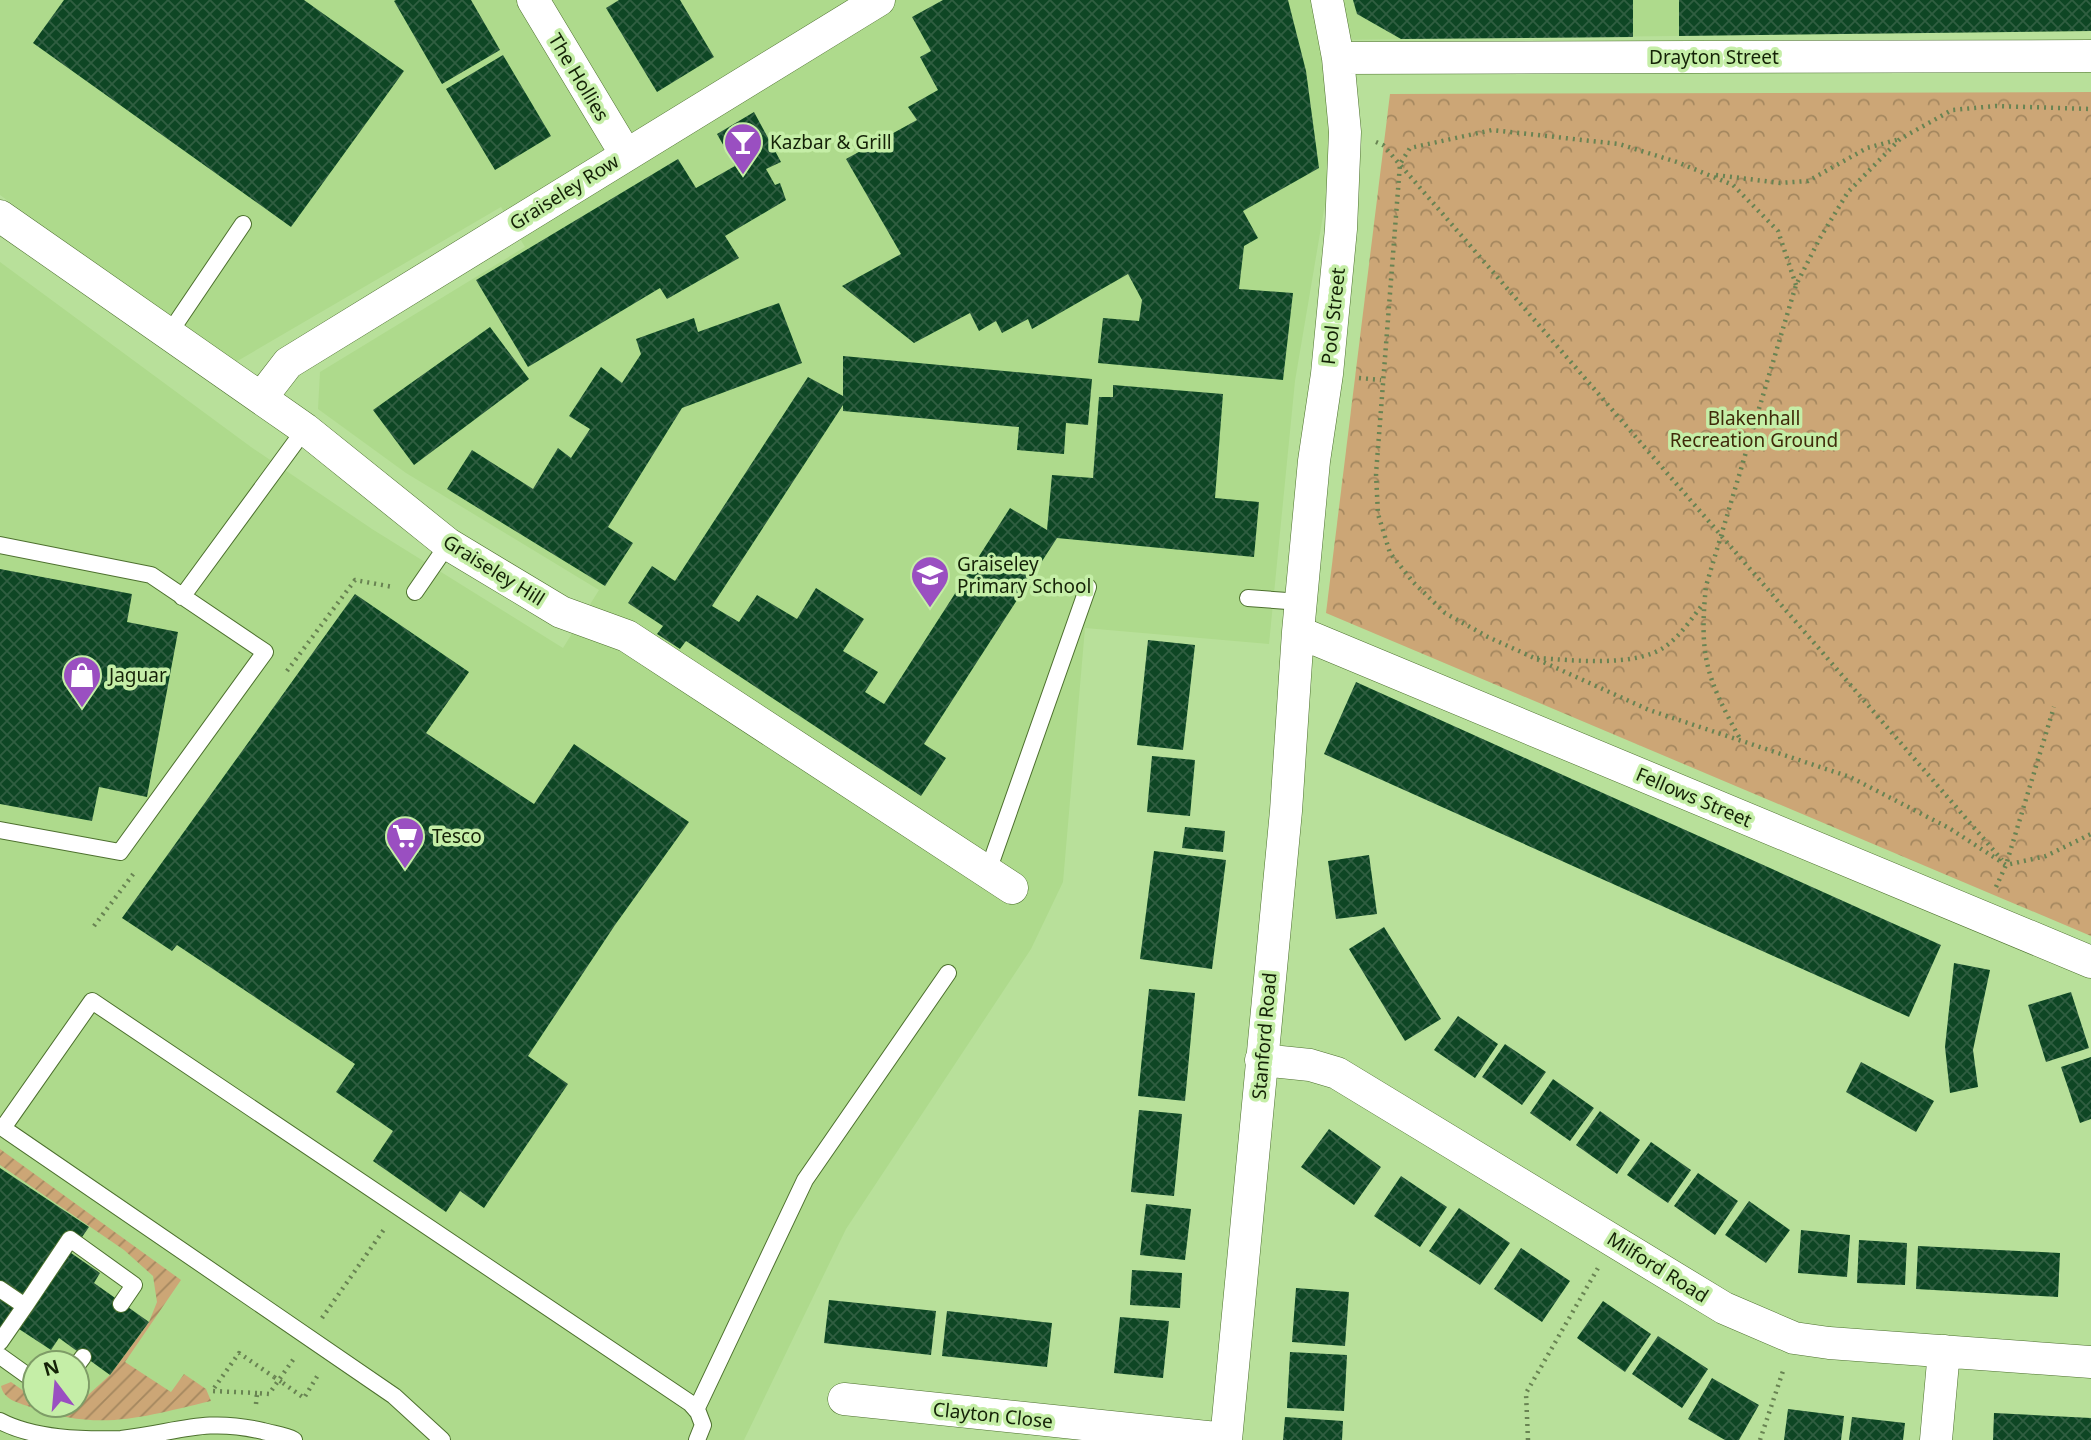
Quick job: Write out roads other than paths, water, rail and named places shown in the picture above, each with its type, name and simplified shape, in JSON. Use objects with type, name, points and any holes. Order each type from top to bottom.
[{"type":"street","name":"The Hollies","points":[[533,0],[625,153]]},
{"type":"street","name":"Graiseley Row","points":[[261,398],[288,363],[625,153],[879,0]]},
{"type":"street","name":"Pool Street","points":[[1299,617],[1341,229],[1345,132],[1338,58],[1327,0]]},
{"type":"street","name":"Drayton Street","points":[[1338,58],[2091,56]]},
{"type":"street","name":"Graiseley Hill","points":[[0,216],[305,429],[448,544],[561,612],[627,636],[1000,879]]},
{"type":"street","name":"Fellows Street","points":[[1299,617],[2091,962]]},
{"type":"street","name":"Stanford Road","points":[[1226,1440],[1286,811],[1299,617]]},
{"type":"street","name":"Milford Road","points":[[1261,1060],[1310,1065],[1338,1073],[1724,1308],[1794,1338],[1829,1343],[2091,1362]]},
{"type":"street","points":[[1936,1440],[1944,1351]]},
{"type":"street","name":"Clayton Close","points":[[844,1399],[1226,1440]]},
{"type":"lane","points":[[168,335],[243,224]]},
{"type":"lane","points":[[182,597],[305,429]]},
{"type":"lane","points":[[415,592],[448,544]]},
{"type":"lane","points":[[0,545],[151,575],[265,652],[121,852],[0,830]]},
{"type":"lane","points":[[1000,879],[1088,587]]},
{"type":"lane","points":[[1248,598],[1299,617]]},
{"type":"lane","points":[[696,1410],[805,1180],[948,973]]},
{"type":"lane","points":[[442,1440],[394,1396],[1,1127],[92,1001],[696,1410],[703,1425],[697,1440]]},
{"type":"lane","points":[[0,1342],[70,1239],[134,1285],[121,1304]]},
{"type":"lane","points":[[0,1289],[25,1306]]},
{"type":"lane","points":[[0,1356],[21,1371]]},
{"type":"lane","points":[[0,1421],[52,1436],[89,1440],[120,1439],[189,1426],[222,1424],[294,1440]]},
{"type":"place","name":"Kazbar & Grill","points":[[743,176]]},
{"type":"place","name":"Graiseley Primary School","points":[[930,609]]},
{"type":"place","name":"Jaguar","points":[[82,709]]},
{"type":"place","name":"Tesco","points":[[405,870]]},
{"type":"park label","name":"Blakenhall Recreation Ground","points":[[1754,429]]}]
